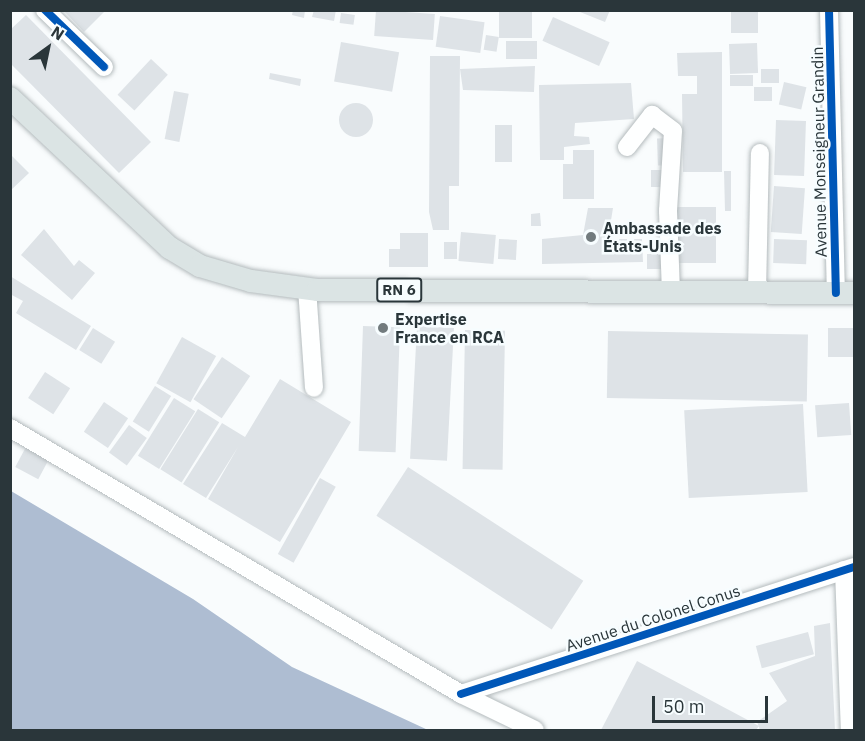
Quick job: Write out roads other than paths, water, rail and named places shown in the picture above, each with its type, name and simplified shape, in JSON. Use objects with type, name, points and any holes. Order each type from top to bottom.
[{"type":"main road","name":"RN 6","points":[[10,98],[170,248],[201,266],[307,288],[845,293]]},
{"type":"street","points":[[45,10],[104,67]]},
{"type":"street","name":"Avenue Monseigneur Grandin","points":[[829,10],[845,293]]},
{"type":"street","points":[[627,147],[652,115],[673,130],[668,211],[671,291]]},
{"type":"street","points":[[757,292],[760,153]]},
{"type":"street","points":[[307,288],[314,388]]},
{"type":"street","points":[[10,428],[460,694],[535,730]]},
{"type":"street","points":[[849,569],[850,730]]},
{"type":"street","name":"Avenue du Colonel Conus","points":[[460,694],[849,569]]},
{"type":"water","points":[[11,491],[193,599],[292,667],[428,730],[11,730]]},
{"type":"place","name":"Ambassade des États-Unis","points":[[591,237]]},
{"type":"place","name":"Expertise France en RCA","points":[[383,328]]}]
